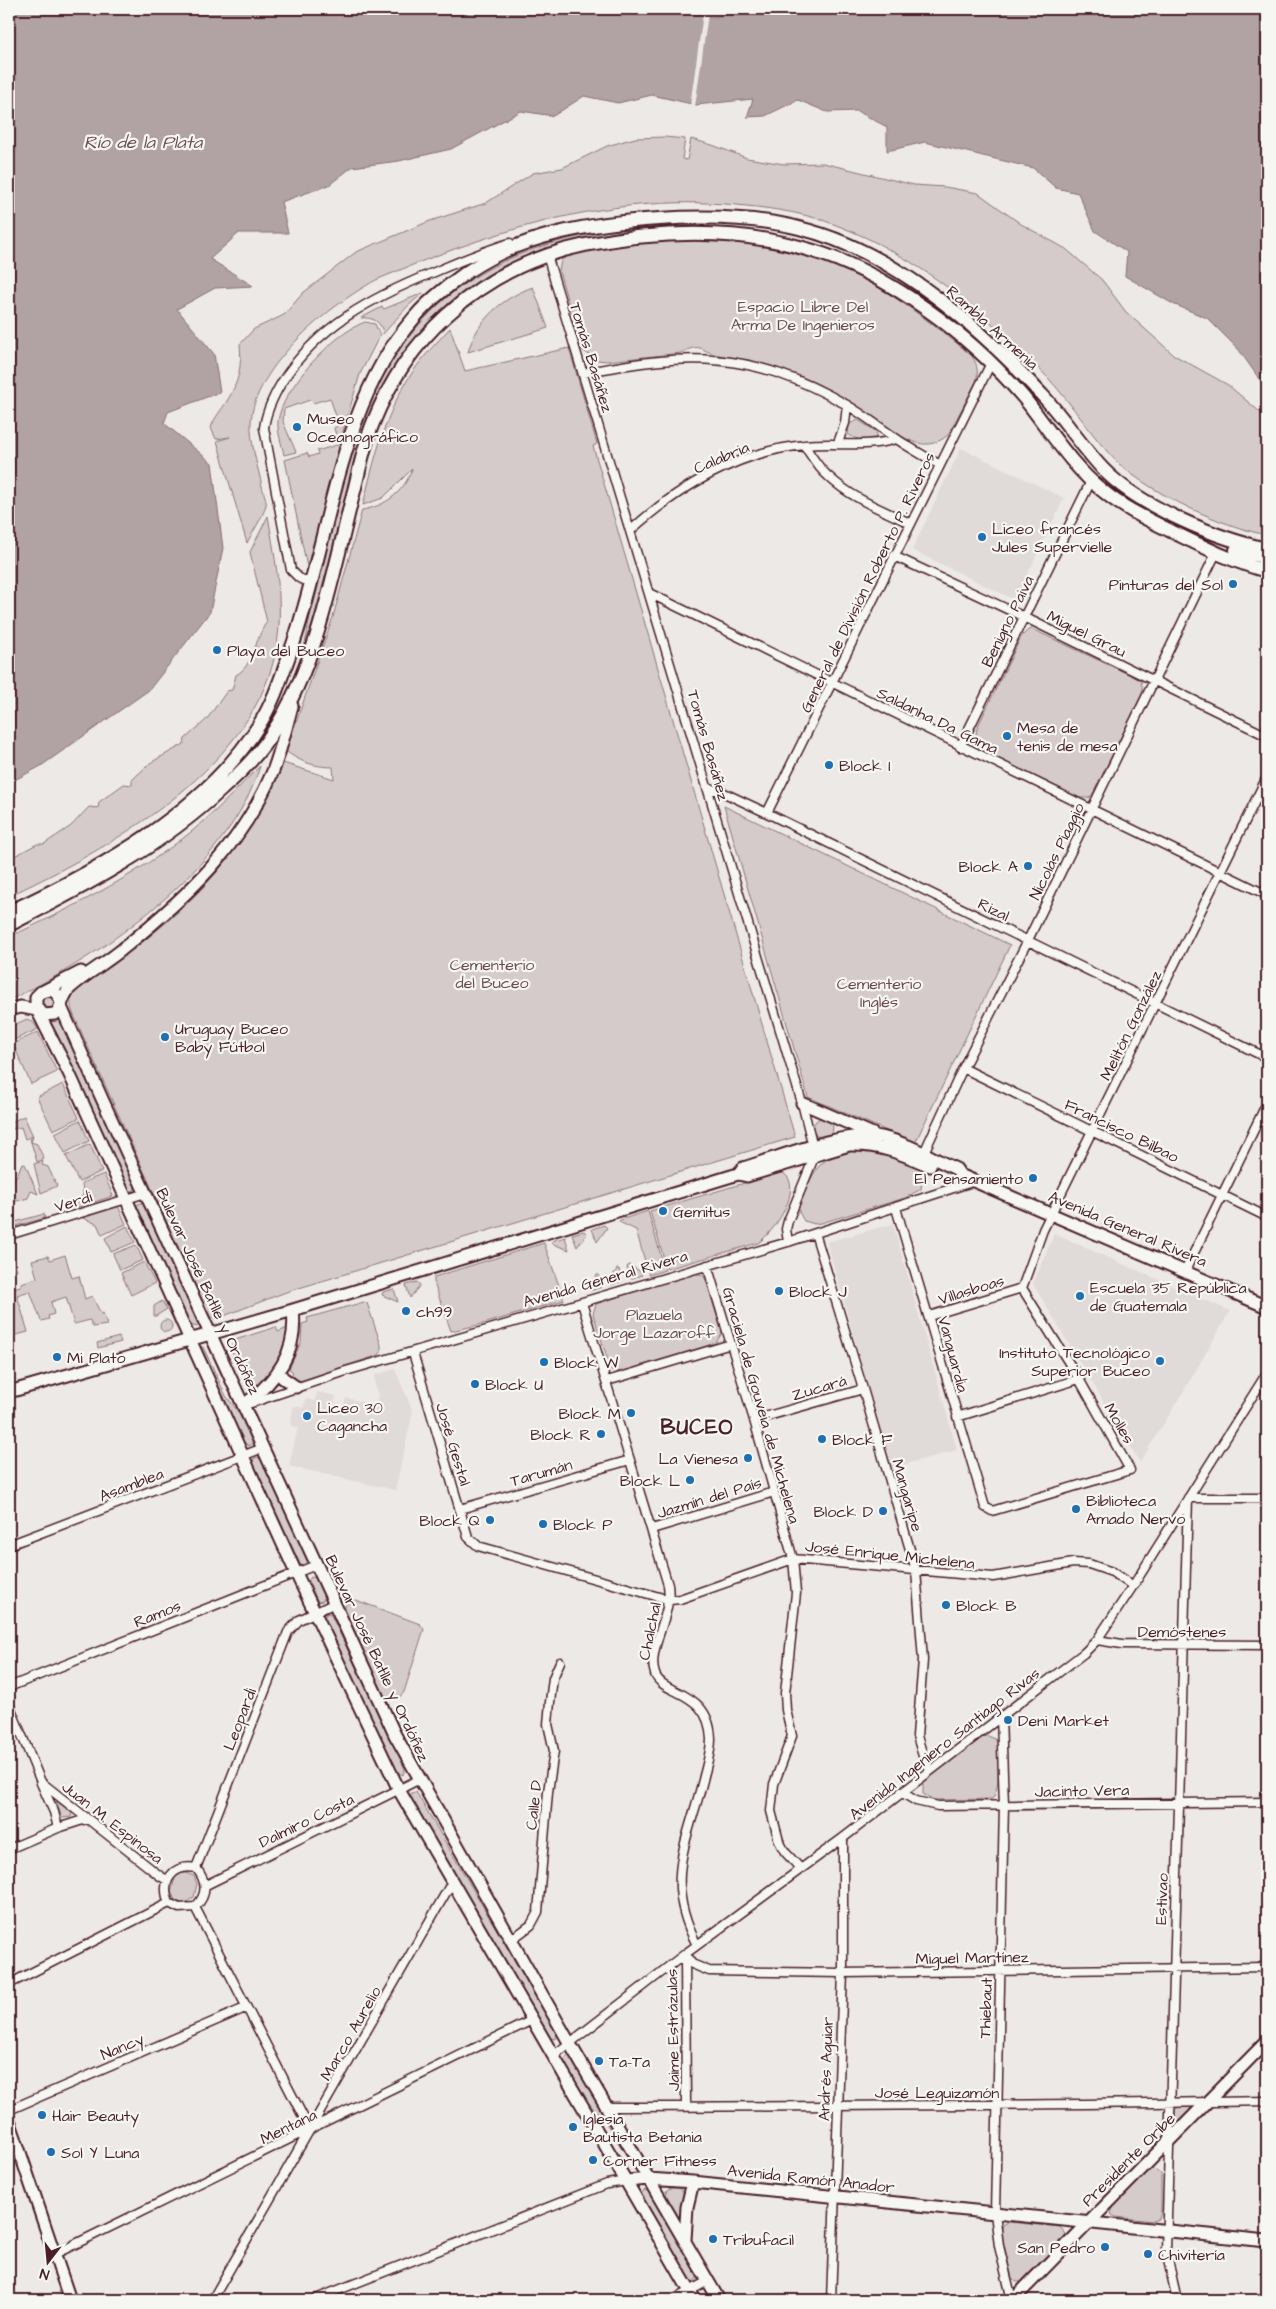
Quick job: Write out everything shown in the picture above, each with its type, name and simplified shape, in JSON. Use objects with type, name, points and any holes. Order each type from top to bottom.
[{"type":"main road","name":"Rambla Armenia","points":[[304,614],[349,441],[367,392],[387,355],[414,318],[440,292],[490,258],[507,249],[534,240],[600,225],[676,218],[730,219],[780,224],[826,237],[880,261],[932,294],[978,331],[1045,398],[1104,470],[1120,484],[1148,502],[1211,534],[1267,549]]},
{"type":"main road","name":"Rambla Armenia","points":[[9,926],[117,867],[169,833],[206,804],[257,755],[273,731],[297,686],[320,622],[369,433],[389,389],[416,348],[457,306],[491,281],[516,267],[547,255],[610,240],[676,234],[753,238],[809,249],[846,263],[898,291],[948,327],[990,363],[1021,395],[1090,481],[1104,493],[1130,510],[1216,553],[1267,571]]},
{"type":"main road","points":[[1216,553],[1223,548],[1229,548],[1267,558]]},
{"type":"main road","points":[[304,614],[301,649],[273,716],[275,748],[263,781],[246,813],[218,853],[177,895],[100,960],[39,993],[35,1000],[38,1011],[126,1198],[188,1339],[399,1790],[693,2296]]},
{"type":"main road","points":[[9,912],[72,881],[141,840],[208,786],[247,742],[263,718],[283,673],[304,614]]},
{"type":"main road","points":[[9,1009],[21,1007],[38,1011],[44,1015],[53,1015],[60,1009],[68,989],[103,966],[180,900],[210,871],[237,838],[273,769],[297,686]]},
{"type":"main road","points":[[44,991],[54,992],[59,996],[61,1003]]},
{"type":"main road","name":"Bulevar José Batlle y Ordóñez","points":[[61,1003],[103,1101],[333,1604],[395,1735],[418,1780],[719,2300]]},
{"type":"main road","points":[[802,1103],[880,1136]]},
{"type":"main road","name":"Avenida General Rivera","points":[[9,1392],[293,1310],[738,1174],[747,1176],[848,1138],[880,1136],[952,1176],[960,1175],[1052,1213],[1267,1307]]},
{"type":"main road","name":"Avenida General Rivera","points":[[814,1151],[864,1144],[922,1158]]},
{"type":"main road","points":[[244,1406],[260,1393],[285,1361],[294,1337],[293,1310]]},
{"type":"main road","points":[[278,1371],[283,1378],[296,1387]]},
{"type":"main road","name":"Presidente Oribe","points":[[1012,2300],[1267,2041]]},
{"type":"main road","points":[[9,2120],[70,2300]]},
{"type":"main road","name":"Avenida Ramón Anador","points":[[627,2181],[648,2178],[693,2182],[1267,2242]]},
{"type":"main road","points":[[685,2241],[685,2224],[693,2182]]},
{"type":"street","points":[[312,584],[299,578],[291,570],[264,428],[270,406],[285,378],[300,357],[334,324],[382,295],[483,251],[522,240],[534,240]]},
{"type":"street","name":"Tomás Basáñez","points":[[547,255],[630,531],[651,594],[802,1103],[814,1151]]},
{"type":"street","points":[[583,373],[634,363],[676,359],[724,360],[752,366],[799,380],[847,405],[896,439],[940,465]]},
{"type":"street","name":"General de División Roberto P. Riveros","points":[[767,813],[990,363]]},
{"type":"street","points":[[838,443],[845,423],[847,405]]},
{"type":"street","name":"Calabria","points":[[630,531],[662,504],[704,477],[752,457],[804,445],[882,443],[896,439]]},
{"type":"street","points":[[804,445],[826,475],[841,487],[858,499],[910,523]]},
{"type":"street","name":"Benigno Paiva","points":[[960,747],[1090,481]]},
{"type":"street","name":"Nicolás Piaggio","points":[[922,1158],[963,1068],[1028,940],[1216,553]]},
{"type":"street","name":"Miguel Grau","points":[[894,556],[1024,617],[1267,736]]},
{"type":"street","name":"Saldanha Da Gama","points":[[651,594],[1090,811],[1267,896]]},
{"type":"street","name":"Melitón González","points":[[1022,1288],[1043,1230],[1267,777]]},
{"type":"street","name":"Rizal","points":[[707,788],[720,791],[767,813],[1157,1002],[1267,1058]]},
{"type":"street","name":"Francisco Bilbao","points":[[963,1068],[1267,1217]]},
{"type":"street","points":[[1185,1271],[1267,1103]]},
{"type":"street","points":[[788,1242],[788,1221],[814,1151]]},
{"type":"street","name":"Avenida General Rivera","points":[[244,1406],[296,1387],[788,1242],[975,1181]]},
{"type":"street","name":"Verdi","points":[[9,1235],[146,1193]]},
{"type":"street","name":"Vanguardia","points":[[896,1208],[985,1507]]},
{"type":"street","name":"Mangaripe","points":[[815,1233],[916,1570],[923,1660],[917,1736],[930,1770]]},
{"type":"street","name":"Graciela de Gouveia de Michelena","points":[[707,1265],[793,1558],[796,1592],[785,1693],[786,1710],[792,1736],[774,1784],[771,1811],[779,1841],[785,1852],[800,1868]]},
{"type":"street","name":"Villasboas","points":[[929,1316],[1022,1288]]},
{"type":"street","name":"Molles","points":[[985,1507],[992,1511],[1130,1470],[1079,1379],[1022,1288]]},
{"type":"street","name":"Chalchal","points":[[582,1303],[668,1585],[670,1600],[654,1655],[654,1672],[662,1683],[698,1704],[708,1724],[711,1739],[706,1767],[686,1834],[679,1868],[679,1884],[685,1916],[689,1930],[697,1945]]},
{"type":"street","points":[[607,1381],[731,1344]]},
{"type":"street","name":"José Gestal","points":[[413,1353],[468,1537],[472,1542]]},
{"type":"street","name":"Avenida Ingeniero Santiago Rivas","points":[[553,2056],[685,1954],[843,1838],[1084,1653],[1097,1640],[1133,1586],[1267,1373]]},
{"type":"street","points":[[957,1417],[1079,1379]]},
{"type":"street","name":"Zucará","points":[[754,1420],[863,1389]]},
{"type":"street","name":"Asamblea","points":[[9,1545],[263,1448]]},
{"type":"street","name":"Tarumán","points":[[460,1510],[630,1460]]},
{"type":"street","name":"Jazmín del País","points":[[652,1529],[774,1492]]},
{"type":"street","points":[[1188,1498],[1267,1498]]},
{"type":"street","name":"Estivao","points":[[1177,2300],[1166,2251],[1166,2230],[1182,1644],[1188,1498]]},
{"type":"street","name":"José Enrique Michelena","points":[[472,1542],[537,1564],[670,1600],[680,1599],[793,1558],[993,1578],[1080,1563],[1105,1568],[1133,1586]]},
{"type":"street","name":"Ramos","points":[[9,1687],[316,1565]]},
{"type":"street","name":"Leopardi","points":[[196,1868],[284,1639],[294,1623],[333,1604]]},
{"type":"street","name":"Demóstenes","points":[[1097,1640],[1122,1644],[1267,1645]]},
{"type":"street","name":"Calle D","points":[[510,1940],[531,1925],[538,1912],[548,1792],[554,1751],[548,1724],[553,1678],[560,1662]]},
{"type":"street","name":"Juan M. Espinosa","points":[[9,1704],[54,1812],[58,1828]]},
{"type":"street","name":"Thiebaut","points":[[1001,1716],[1004,1805],[995,2213],[999,2246],[1012,2300]]},
{"type":"street","name":"Dalmiro Costa","points":[[206,1885],[418,1780]]},
{"type":"street","name":"Juan M. Espinosa","points":[[41,1782],[86,1819],[167,1880],[176,1870],[196,1868]]},
{"type":"street","name":"Jacinto Vera","points":[[901,1792],[916,1801],[931,1806],[1267,1802]]},
{"type":"street","points":[[9,1849],[58,1828],[86,1819]]},
{"type":"street","name":"Andrés Aguiar","points":[[831,2300],[842,1973],[843,1838]]},
{"type":"street","points":[[167,1880],[165,1890],[169,1903],[179,1908],[195,1907],[202,1898],[206,1885],[203,1876],[196,1868]]},
{"type":"street","name":"Marco Aurelio","points":[[212,2300],[452,1882]]},
{"type":"street","points":[[9,1984],[169,1903]]},
{"type":"street","points":[[195,1907],[245,2008],[310,2130]]},
{"type":"street","name":"Miguel Martínez","points":[[685,1954],[692,1964],[709,1971],[842,1973],[1267,1967]]},
{"type":"street","name":"Jaime Estrázulas","points":[[685,1954],[686,2105]]},
{"type":"street","name":"Nancy","points":[[9,2110],[245,2008]]},
{"type":"street","name":"Mentana","points":[[55,2254],[532,2020]]},
{"type":"street","name":"José Leguizamón","points":[[607,2107],[686,2105],[996,2106],[1267,2101]]},
{"type":"street","name":"Avenida Ramón Anador","points":[[313,2300],[607,2184],[627,2181]]},
{"type":"street","points":[[674,2300],[693,2296],[708,2281]]},
{"type":"street","points":[[218,2288],[220,2300]]},
{"type":"shaded area","points":[[961,448],[1064,498],[1015,600],[912,550]]},
{"type":"shaded area","points":[[893,1224],[957,1450],[891,1468],[827,1242]]},
{"type":"shaded area","points":[[1054,1234],[1230,1311],[1140,1462],[1033,1284]]},
{"type":"shaded area","points":[[395,1369],[413,1412],[395,1490],[289,1466],[298,1428],[290,1425],[294,1406],[303,1408],[306,1399],[315,1401],[317,1392],[336,1396],[334,1405],[343,1407],[346,1398],[375,1405],[378,1395],[375,1375]]},
{"type":"green space","points":[[665,137],[685,139],[682,159],[687,160],[691,139],[747,158],[784,164],[823,163],[914,185],[945,187],[978,193],[1021,224],[1066,249],[1102,280],[1126,312],[1174,355],[1228,385],[1267,418],[1267,535],[1249,531],[1209,517],[1167,497],[1131,474],[1108,453],[1049,379],[1002,333],[951,290],[896,253],[836,225],[803,215],[758,207],[698,203],[650,204],[603,209],[511,230],[466,245],[376,280],[336,306],[295,342],[277,363],[262,385],[253,408],[251,430],[255,458],[266,503],[263,514],[247,543],[217,441],[230,437],[216,439],[211,428],[237,380],[240,367],[240,344],[254,329],[284,315],[303,293],[356,252],[430,221],[486,203],[533,173],[562,168],[607,146],[635,138]]},
{"type":"green space","points":[[709,224],[709,227],[660,228],[613,233],[567,243],[524,257],[483,278],[447,305],[414,340],[385,381],[367,420],[353,462],[313,622],[290,689],[282,704],[304,647],[316,585],[356,437],[368,406],[393,359],[423,320],[456,290],[494,266],[535,249],[580,236],[628,228]]},
{"type":"green space","name":"Espacio Libre Del Arma De Ingenieros","points":[[681,241],[753,244],[820,259],[866,280],[929,322],[969,353],[976,363],[976,382],[948,435],[933,443],[917,443],[898,434],[835,393],[807,379],[749,361],[713,354],[701,348],[694,348],[681,353],[607,361],[597,360],[582,350],[559,271],[561,260],[570,255],[601,248]]},
{"type":"green space","points":[[533,287],[548,328],[468,352],[472,340],[484,320],[492,312],[511,297]]},
{"type":"green space","points":[[423,293],[407,307],[383,334],[379,323],[369,318],[361,318],[382,307],[384,309]]},
{"type":"green space","points":[[365,322],[375,324],[380,335],[360,374],[341,438],[337,439],[334,428],[339,425],[330,398],[313,403],[310,400],[284,409],[283,422],[296,452],[284,455],[278,421],[289,393],[325,349],[339,337]]},
{"type":"green space","name":"Cementerio del Buceo","points":[[450,328],[465,371],[569,348],[597,444],[593,446],[795,1137],[286,1292],[216,1319],[209,1316],[75,1018],[71,999],[77,989],[126,955],[175,915],[218,870],[237,846],[253,821],[280,762],[334,779],[333,767],[308,763],[286,751],[333,617],[362,510],[379,505],[393,497],[404,485],[412,469],[383,498],[363,505],[386,424],[392,409],[413,372]]},
{"type":"green space","points":[[858,420],[877,432],[876,438],[862,440],[848,434],[849,424]]},
{"type":"green space","points":[[337,445],[339,447],[307,567],[285,460],[307,453],[309,457],[318,454],[317,451]]},
{"type":"green space","points":[[268,516],[278,586],[278,637],[275,655],[260,697],[236,736],[205,770],[169,802],[130,830],[89,855],[9,896],[9,859],[37,844],[44,844],[71,826],[89,807],[98,808],[99,802],[124,784],[132,785],[132,780],[150,763],[184,744],[185,739],[207,719],[227,691],[232,690],[236,675],[247,665],[267,622],[250,552]]},
{"type":"green space","points":[[1032,629],[1141,680],[1143,692],[1093,794],[1089,798],[1078,798],[981,751],[975,745],[977,728],[1021,637],[1028,630]]},
{"type":"green space","points":[[269,720],[270,727],[246,758],[219,785],[179,818],[239,761]]},
{"type":"green space","points":[[260,766],[245,803],[221,839],[192,873],[157,905],[120,934],[82,960],[9,1000],[9,937],[85,900],[158,856],[181,840],[210,815]]},
{"type":"green space","name":"Cementerio Inglés","points":[[724,806],[1010,945],[915,1143],[808,1097]]},
{"type":"green space","points":[[47,996],[52,998],[54,1003],[52,1008],[47,1010],[42,1008],[40,1003],[42,998]]},
{"type":"green space","points":[[59,1014],[136,1185],[134,1191],[127,1190],[47,1020]]},
{"type":"green space","points":[[27,1019],[33,1022],[38,1029],[14,1040],[9,1033],[9,1027]]},
{"type":"green space","points":[[38,1032],[57,1072],[31,1084],[13,1044]]},
{"type":"green space","points":[[63,1084],[79,1118],[53,1130],[37,1097]]},
{"type":"green space","points":[[24,1116],[33,1136],[25,1139],[21,1127],[9,1130],[9,1123]]},
{"type":"green space","points":[[823,1118],[830,1121],[833,1128],[830,1135],[823,1138],[816,1135],[813,1128],[816,1121]]},
{"type":"green space","points":[[80,1120],[89,1141],[65,1153],[55,1133]]},
{"type":"green space","points":[[33,1137],[31,1142],[37,1144],[44,1159],[37,1162],[30,1139]]},
{"type":"green space","points":[[90,1144],[102,1171],[79,1182],[66,1156]]},
{"type":"green space","points":[[871,1150],[917,1165],[923,1174],[921,1189],[905,1198],[821,1223],[815,1224],[804,1221],[799,1212],[799,1206],[811,1179],[823,1162],[841,1153]]},
{"type":"green space","points":[[43,1161],[42,1165],[48,1167],[57,1186],[41,1193],[34,1164]]},
{"type":"green space","points":[[25,1164],[38,1194],[31,1191],[28,1198],[13,1202],[9,1199],[9,1185],[18,1174],[21,1165]]},
{"type":"green space","points":[[783,1173],[789,1179],[791,1188],[789,1198],[779,1220],[765,1238],[758,1243],[667,1269],[650,1211]]},
{"type":"green space","points":[[104,1174],[113,1196],[76,1208],[75,1204],[83,1195],[82,1183]]},
{"type":"green space","points":[[140,1203],[145,1204],[200,1323],[197,1327],[190,1325],[137,1210],[137,1205]]},
{"type":"green space","points":[[118,1206],[126,1224],[102,1235],[97,1224],[83,1218]]},
{"type":"green space","points":[[648,1211],[665,1270],[649,1275],[636,1230],[619,1222],[620,1220]]},
{"type":"green space","points":[[44,1214],[45,1218],[16,1226],[15,1222]]},
{"type":"green space","points":[[604,1225],[607,1228],[597,1242],[592,1229]]},
{"type":"green space","points":[[127,1226],[135,1242],[111,1252],[105,1238]]},
{"type":"green space","points":[[584,1231],[587,1234],[577,1247],[572,1234]]},
{"type":"green space","points":[[565,1237],[569,1250],[553,1244],[552,1241]]},
{"type":"green space","points":[[544,1243],[564,1300],[483,1324],[451,1331],[434,1283],[434,1277]]},
{"type":"green space","points":[[136,1245],[143,1260],[120,1270],[113,1254]]},
{"type":"green space","points":[[11,1250],[17,1270],[9,1272],[9,1251]]},
{"type":"green space","points":[[65,1255],[72,1278],[79,1276],[85,1299],[92,1296],[101,1314],[103,1313],[107,1325],[93,1327],[90,1320],[74,1324],[66,1297],[51,1302],[54,1314],[48,1316],[49,1319],[41,1321],[30,1291],[17,1295],[28,1332],[12,1336],[9,1326],[9,1278],[12,1288],[21,1286],[21,1283],[37,1278],[32,1260],[48,1256],[50,1260]]},
{"type":"green space","points":[[144,1262],[155,1283],[131,1295],[121,1273]]},
{"type":"green space","points":[[629,1265],[641,1272],[642,1275],[630,1279],[627,1267]]},
{"type":"green space","points":[[617,1269],[619,1269],[622,1281],[610,1285],[609,1282]]},
{"type":"green space","name":"Plazuela Jorge Lazaroff","points":[[694,1273],[703,1275],[706,1280],[722,1333],[716,1343],[621,1372],[611,1370],[593,1314],[596,1304]]},
{"type":"green space","points":[[597,1275],[599,1275],[602,1287],[590,1291],[589,1288]]},
{"type":"green space","points":[[417,1282],[420,1285],[410,1298],[406,1285]]},
{"type":"green space","points":[[394,1289],[398,1302],[382,1295],[383,1292]]},
{"type":"green space","points":[[162,1301],[167,1309],[154,1316],[154,1306]]},
{"type":"green space","points":[[364,1302],[367,1303],[381,1345],[379,1355],[303,1380],[289,1379],[293,1372],[289,1369],[301,1342],[302,1324],[308,1322],[307,1318]]},
{"type":"green space","points":[[164,1320],[168,1320],[172,1326],[168,1332],[164,1332],[160,1328],[160,1324]]},
{"type":"green space","points":[[276,1327],[278,1332],[290,1327],[286,1345],[278,1360],[257,1387],[246,1383],[231,1349],[232,1345],[236,1343],[235,1340]]},
{"type":"green space","points":[[119,1337],[121,1342],[98,1348],[97,1343]]},
{"type":"green space","points":[[201,1347],[203,1347],[226,1396],[237,1410],[253,1440],[249,1446],[243,1442]]},
{"type":"green space","points":[[258,1457],[262,1461],[308,1561],[305,1566],[301,1566],[253,1463],[254,1458]]},
{"type":"green space","points":[[311,1577],[316,1578],[324,1597],[323,1601],[318,1602],[308,1581]]},
{"type":"green space","points":[[351,1600],[356,1600],[420,1624],[424,1629],[404,1692],[397,1698],[389,1699],[384,1696],[345,1611],[345,1605]]},
{"type":"green space","points":[[330,1613],[405,1769],[403,1775],[397,1772],[324,1617]]},
{"type":"green space","points":[[988,1736],[995,1739],[998,1743],[998,1781],[992,1799],[934,1800],[923,1794],[923,1784],[928,1778],[981,1737]]},
{"type":"green space","points":[[416,1792],[557,2033],[555,2039],[549,2038],[411,1798],[411,1793]]},
{"type":"green space","points":[[56,1801],[72,1813],[71,1817],[62,1818]]},
{"type":"green space","points":[[183,1872],[194,1876],[197,1884],[194,1897],[184,1904],[175,1900],[171,1892],[175,1878]]},
{"type":"green space","points":[[567,2056],[571,2057],[633,2166],[604,2120],[584,2098],[563,2060]]},
{"type":"green space","points":[[1191,2108],[1191,2112],[1179,2124],[1175,2122],[1175,2109]]},
{"type":"green space","points":[[1154,2169],[1161,2175],[1161,2214],[1158,2219],[1153,2221],[1115,2217],[1111,2214],[1114,2204],[1148,2170]]},
{"type":"green space","points":[[670,2188],[679,2188],[683,2191],[684,2214],[682,2217],[678,2216],[667,2197],[666,2191]]},
{"type":"green space","points":[[645,2190],[649,2192],[698,2276],[694,2283],[691,2281],[641,2196]]},
{"type":"green space","points":[[1008,2222],[1060,2227],[1066,2234],[1064,2240],[1021,2282],[1017,2282],[1012,2278],[1001,2231],[1003,2225]]},
{"type":"water","name":"Río de la Plata","points":[[9,9],[646,9],[659,12],[680,10],[711,17],[725,14],[733,9],[1267,9],[1267,390],[1239,350],[1207,318],[1173,304],[1125,276],[1127,252],[1095,231],[1078,193],[1056,188],[1033,168],[925,142],[887,151],[887,127],[857,111],[827,112],[798,100],[765,116],[747,117],[753,99],[696,105],[652,95],[618,103],[584,96],[553,116],[521,111],[451,149],[399,161],[352,167],[329,185],[281,202],[288,233],[239,233],[210,259],[253,286],[215,288],[177,309],[214,354],[220,392],[168,412],[164,423],[212,463],[223,548],[210,612],[149,690],[41,766],[9,783]]},
{"type":"pier","points":[[703,14],[708,14],[695,107],[690,106]]},
{"type":"place","name":"Museo Oceanográfico","points":[[297,427]]},
{"type":"place","name":"Liceo francés Jules Supervielle","points":[[982,537]]},
{"type":"place","name":"Pinturas del Sol","points":[[1233,584]]},
{"type":"place","name":"Playa del Buceo","points":[[217,650]]},
{"type":"place","name":"Mesa de tenis de mesa","points":[[1007,736]]},
{"type":"place","name":"Block I","points":[[829,765]]},
{"type":"place","name":"Block A","points":[[1028,866]]},
{"type":"place","name":"Uruguay Buceo Baby Fútbol","points":[[165,1037]]},
{"type":"place","name":"El Pensamiento","points":[[1033,1178]]},
{"type":"place","name":"Gemitus","points":[[663,1211]]},
{"type":"place","name":"Block J","points":[[779,1291]]},
{"type":"place","name":"Escuela 35 República de Guatemala","points":[[1080,1296]]},
{"type":"place","name":"ch99","points":[[406,1311]]},
{"type":"place","name":"Mi Plato","points":[[57,1357]]},
{"type":"place","name":"Instituto Tecnológico Superior Buceo","points":[[1160,1361]]},
{"type":"place","name":"Block W","points":[[544,1362]]},
{"type":"place","name":"Block U","points":[[475,1384]]},
{"type":"place","name":"Block M","points":[[631,1413]]},
{"type":"place","name":"Liceo 30 Cagancha","points":[[307,1416]]},
{"type":"place","name":"Block R","points":[[601,1434]]},
{"type":"place","name":"Block F","points":[[822,1439]]},
{"type":"place","name":"La Vienesa","points":[[748,1458]]},
{"type":"place","name":"Block L","points":[[690,1480]]},
{"type":"place","name":"Biblioteca Amado Nervo","points":[[1076,1509]]},
{"type":"place","name":"Block D","points":[[883,1511]]},
{"type":"place","name":"Block Q","points":[[490,1520]]},
{"type":"place","name":"Block P","points":[[543,1524]]},
{"type":"place","name":"Block B","points":[[946,1605]]},
{"type":"place","name":"Deni Market","points":[[1008,1720]]},
{"type":"place","name":"Ta-Ta","points":[[599,2061]]},
{"type":"place","name":"Hair Beauty","points":[[42,2115]]},
{"type":"place","name":"Iglesia Bautista Betania","points":[[573,2127]]},
{"type":"place","name":"Sol Y Luna","points":[[51,2152]]},
{"type":"place","name":"Corner Fitness","points":[[593,2160]]},
{"type":"place","name":"Tribufacil","points":[[713,2239]]},
{"type":"place","name":"San Pedro","points":[[1105,2247]]},
{"type":"place","name":"Chivitería","points":[[1148,2254]]},
{"type":"district","name":"BUCEO","points":[[697,1427]]}]
